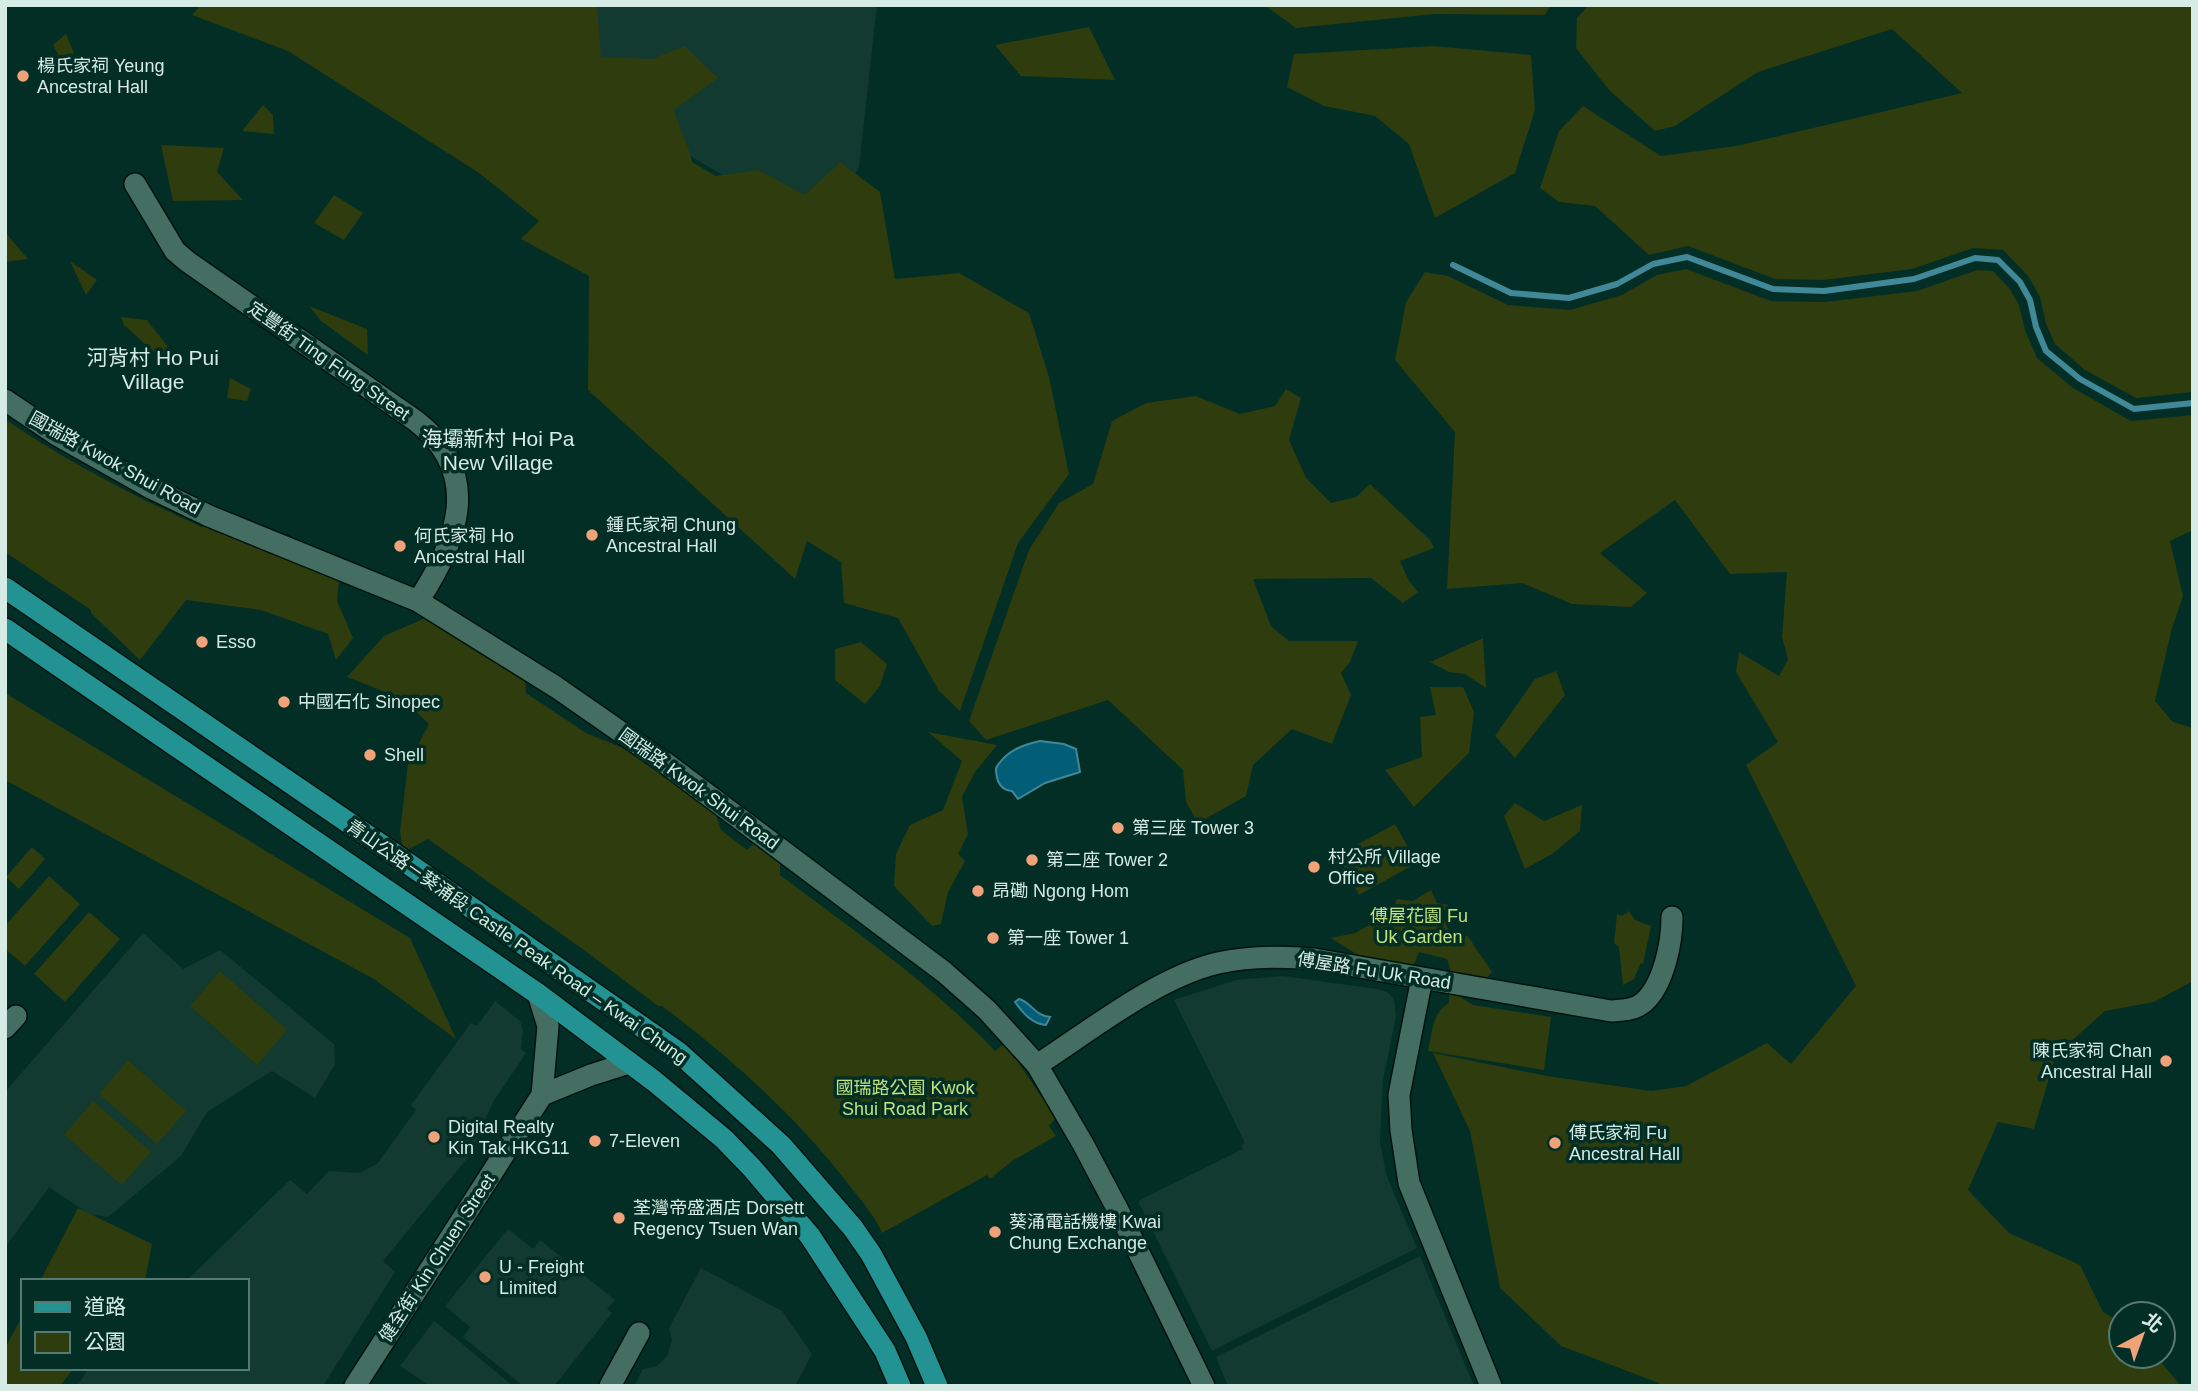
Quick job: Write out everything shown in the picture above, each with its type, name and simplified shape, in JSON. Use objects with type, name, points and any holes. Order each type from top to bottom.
[{"type":"main road","name":"青山公路－葵涌段 Castle Peak Road – Kwai Chung","points":[[5,588],[678,1052],[781,1145],[853,1228],[871,1254],[916,1337],[937,1386]]},
{"type":"main road","name":"青山公路－葵涌段 Castle Peak Road – Kwai Chung","points":[[5,629],[538,994],[654,1081],[724,1139],[810,1236],[885,1350],[900,1386]]},
{"type":"street","name":"定豐街 Ting Fung Street","points":[[135,184],[175,251],[416,421],[429,431],[440,446],[450,461],[458,484],[458,509],[449,542],[435,575],[418,601]]},
{"type":"street","name":"國瑞路 Kwok Shui Road","points":[[5,400],[57,435],[151,488],[209,516],[418,601],[556,687],[725,807],[944,972],[987,1010],[1037,1065],[1119,1212],[1203,1386]]},
{"type":"street","name":"傅屋路 Fu Uk Road","points":[[1037,1065],[1157,988],[1187,973],[1216,963],[1281,956],[1327,961],[1612,1010],[1628,1010],[1644,1002],[1662,971],[1672,935],[1672,917]]},
{"type":"street","points":[[1422,978],[1399,1095],[1409,1183],[1492,1386]]},
{"type":"street","name":"健全街 Kin Chuen Street","points":[[355,1386],[542,1095],[548,1026],[538,994]]},
{"type":"street","points":[[542,1095],[591,1074],[629,1063]]},
{"type":"street","points":[[610,1386],[639,1333]]},
{"type":"shaded area","points":[[571,5],[877,5],[859,167],[821,233],[563,81]]},
{"type":"shaded area","points":[[1040,741],[1064,744],[1076,749],[1080,772],[1045,783],[1018,799],[1012,791],[999,784],[996,768],[1015,750]]},
{"type":"shaded area","points":[[143,933],[183,969],[220,950],[334,1044],[335,1064],[315,1098],[272,1071],[207,1112],[181,1156],[108,1217],[89,1214],[49,1187],[5,1248],[5,1092]]},
{"type":"shaded area","points":[[1283,976],[1377,989],[1387,992],[1394,999],[1396,1017],[1383,1080],[1380,1141],[1386,1174],[1417,1248],[1212,1351],[1138,1201],[1243,1149],[1242,1145],[1245,1143],[1174,1000],[1236,980]]},
{"type":"shaded area","points":[[1019,999],[1050,1017],[1046,1025],[1036,1023],[1025,1014],[1015,1002]]},
{"type":"shaded area","points":[[495,1001],[520,1021],[523,1030],[521,1049],[526,1053],[493,1102],[470,1155],[383,1261],[395,1272],[323,1386],[77,1386],[88,1370],[248,1370],[248,1279],[188,1279],[290,1180],[307,1194],[329,1171],[359,1173],[377,1164],[416,1110],[411,1105],[471,1023],[477,1026]]},
{"type":"shaded area","points":[[508,1229],[533,1249],[540,1240],[615,1300],[607,1309],[612,1313],[554,1386],[523,1386],[463,1337],[470,1327],[445,1306]]},
{"type":"shaded area","points":[[1420,1256],[1474,1386],[1228,1386],[1216,1357]]},
{"type":"shaded area","points":[[701,1268],[782,1311],[812,1354],[795,1386],[634,1386],[643,1369],[657,1366],[667,1356],[672,1340],[669,1328]]},
{"type":"shaded area","points":[[434,1321],[513,1386],[430,1386],[400,1366]]},
{"type":"green space","points":[[201,5],[597,5],[601,57],[652,59],[685,46],[718,78],[674,110],[692,162],[716,176],[758,170],[805,195],[840,162],[880,192],[895,279],[959,273],[1029,313],[1049,377],[1069,474],[1018,543],[960,711],[939,691],[898,618],[844,603],[841,562],[807,541],[795,579],[588,390],[589,276],[521,239],[539,221],[479,173],[288,51],[192,15]]},
{"type":"green space","points":[[1264,5],[1551,5],[1545,15],[1434,14],[1296,28]]},
{"type":"green space","points":[[1589,5],[2193,5],[2193,392],[2136,398],[2085,370],[2055,344],[2046,324],[2040,297],[2028,276],[2003,250],[1973,248],[1912,269],[1823,280],[1775,279],[1688,246],[1649,255],[1595,206],[1559,202],[1540,188],[1559,131],[1583,106],[1661,156],[1736,146],[1962,93],[1892,29],[1758,72],[1675,126],[1655,131],[1609,90],[1576,48],[1577,18]]},
{"type":"green space","points":[[1089,27],[1115,80],[1021,76],[995,45]]},
{"type":"green space","points":[[66,34],[74,53],[62,62],[53,45]]},
{"type":"green space","points":[[1434,46],[1531,55],[1535,110],[1515,173],[1435,218],[1409,144],[1375,116],[1324,106],[1287,87],[1294,54]]},
{"type":"green space","points":[[263,105],[273,115],[274,134],[242,131]]},
{"type":"green space","points":[[161,145],[224,148],[217,172],[243,200],[173,201]]},
{"type":"green space","points":[[334,195],[363,213],[344,240],[314,223]]},
{"type":"green space","points":[[5,232],[28,259],[5,262]]},
{"type":"green space","points":[[70,261],[97,280],[86,295]]},
{"type":"green space","points":[[1686,269],[1771,301],[1825,302],[1917,291],[1977,270],[1993,271],[2010,289],[2019,305],[2025,330],[2037,358],[2073,388],[2131,421],[2193,415],[2193,530],[2170,541],[2183,596],[2172,628],[2155,701],[2173,722],[2193,728],[2193,981],[2154,1002],[2105,1011],[2056,1055],[2034,1129],[1998,1122],[1968,1190],[2009,1233],[2080,1265],[2103,1312],[2107,1314],[2107,1370],[2168,1370],[2181,1386],[1661,1386],[1561,1346],[1500,1288],[1470,1131],[1433,1053],[1547,1076],[1651,1091],[1686,1086],[1767,1043],[1791,1064],[1856,986],[1746,765],[1778,742],[1736,672],[1739,652],[1779,676],[1788,659],[1782,637],[1787,572],[1730,574],[1675,500],[1600,553],[1647,593],[1631,607],[1572,604],[1522,583],[1447,589],[1455,432],[1395,360],[1406,302],[1425,272],[1448,276],[1508,305],[1570,310],[1622,295],[1657,275]]},
{"type":"green space","points":[[309,306],[367,329],[368,355],[321,321]]},
{"type":"green space","points":[[121,317],[147,320],[175,356],[154,352],[124,325]]},
{"type":"green space","points":[[230,378],[251,389],[247,401],[227,398]]},
{"type":"green space","points":[[1286,389],[1301,398],[1289,440],[1306,478],[1331,503],[1356,497],[1370,484],[1430,540],[1434,548],[1400,561],[1409,581],[1418,592],[1403,603],[1371,578],[1253,579],[1271,626],[1289,641],[1358,641],[1350,662],[1341,673],[1351,695],[1332,744],[1292,729],[1253,765],[1246,796],[1198,823],[1186,802],[1183,770],[1108,700],[986,740],[969,721],[1029,550],[1059,503],[1093,484],[1112,421],[1146,403],[1196,396],[1240,414],[1275,406]]},
{"type":"green space","points":[[5,419],[76,464],[151,503],[202,527],[210,524],[339,580],[337,601],[353,638],[336,660],[328,634],[261,610],[186,600],[140,660],[91,610],[5,552]]},
{"type":"green space","name":"國瑞路公園 Kwok Shui Road Park","points":[[451,607],[523,653],[526,693],[586,733],[633,752],[701,797],[716,815],[721,830],[747,850],[758,840],[780,854],[780,875],[918,980],[995,1051],[1005,1043],[1056,1118],[1049,1126],[1056,1136],[1012,1161],[990,1179],[987,1175],[882,1233],[863,1203],[807,1135],[738,1067],[688,1026],[428,839],[403,852],[400,831],[408,764],[429,724],[403,699],[347,677],[384,636]]},
{"type":"green space","points":[[1483,638],[1486,688],[1465,674],[1449,672],[1430,662]]},
{"type":"green space","points":[[861,642],[887,664],[880,686],[865,704],[835,680],[835,649]]},
{"type":"green space","points":[[1556,671],[1565,695],[1515,758],[1495,736],[1535,679]]},
{"type":"green space","points":[[1430,687],[1463,687],[1474,712],[1469,753],[1414,807],[1385,770],[1422,757],[1420,717],[1436,715]]},
{"type":"green space","points":[[5,693],[410,938],[456,1039],[374,979],[5,780]]},
{"type":"green space","points":[[928,732],[997,745],[975,772],[962,797],[968,834],[958,854],[965,861],[948,892],[941,924],[932,926],[894,886],[896,854],[910,825],[943,810],[962,761]]},
{"type":"green space","points":[[1515,803],[1544,821],[1582,805],[1580,831],[1552,854],[1525,869],[1504,816]]},
{"type":"green space","points":[[1395,824],[1417,863],[1359,895],[1338,855]]},
{"type":"green space","points":[[32,847],[45,859],[19,889],[6,877]]},
{"type":"green space","points":[[49,876],[80,904],[25,966],[5,949],[5,926]]},
{"type":"green space","name":"傅屋花園 Fu Uk Garden","points":[[1431,890],[1437,903],[1449,905],[1441,913],[1455,944],[1467,935],[1492,972],[1483,982],[1452,975],[1447,959],[1419,952],[1414,965],[1358,955],[1331,938],[1355,933],[1392,912],[1397,899],[1413,901]]},
{"type":"green space","points":[[1629,911],[1635,920],[1651,926],[1643,964],[1641,963],[1634,979],[1623,985],[1619,947],[1614,943],[1617,914],[1622,916]]},
{"type":"green space","points":[[89,912],[120,939],[65,1002],[34,974]]},
{"type":"green space","points":[[220,971],[287,1030],[257,1065],[190,1006]]},
{"type":"green space","points":[[1449,990],[1473,1005],[1551,1017],[1544,1070],[1428,1051],[1436,1018],[1449,1003]]},
{"type":"green space","points":[[128,1060],[186,1111],[157,1144],[99,1094]]},
{"type":"green space","points":[[93,1101],[151,1152],[122,1185],[64,1135]]},
{"type":"green space","points":[[78,1208],[152,1244],[145,1279],[41,1279]]},
{"type":"green space","points":[[21,1319],[21,1370],[72,1370],[60,1386],[5,1386],[5,1348]]},
{"type":"waterway","points":[[1453,265],[1511,293],[1569,298],[1617,284],[1653,264],[1687,257],[1773,289],[1824,291],[1914,279],[1975,258],[1998,260],[2020,282],[2030,300],[2036,327],[2046,351],[2080,379],[2134,409],[2193,403]]},
{"type":"place","name":"楊氏家祠 Yeung Ancestral Hall","points":[[23,76]]},
{"type":"place","name":"鍾氏家祠 Chung Ancestral Hall","points":[[592,535]]},
{"type":"place","name":"何氏家祠 Ho Ancestral Hall","points":[[400,546]]},
{"type":"place","name":"Esso","points":[[202,642]]},
{"type":"place","name":"中國石化 Sinopec","points":[[284,702]]},
{"type":"place","name":"Shell","points":[[370,755]]},
{"type":"place","name":"第三座 Tower 3","points":[[1118,828]]},
{"type":"place","name":"第二座 Tower 2","points":[[1032,860]]},
{"type":"place","name":"村公所 Village Office","points":[[1314,867]]},
{"type":"place","name":"昂磡 Ngong Hom","points":[[978,891]]},
{"type":"place","name":"第一座 Tower 1","points":[[993,938]]},
{"type":"place","name":"陳氏家祠 Chan Ancestral Hall","points":[[2166,1061]]},
{"type":"place","name":"Digital Realty Kin Tak HKG11","points":[[434,1137]]},
{"type":"place","name":"7-Eleven","points":[[595,1141]]},
{"type":"place","name":"傅氏家祠 Fu Ancestral Hall","points":[[1555,1143]]},
{"type":"place","name":"荃灣帝盛酒店 Dorsett Regency Tsuen Wan","points":[[619,1218]]},
{"type":"place","name":"葵涌電話機樓 Kwai Chung Exchange","points":[[995,1232]]},
{"type":"place","name":"U - Freight Limited","points":[[485,1277]]},
{"type":"district","name":"河背村 Ho Pui Village","points":[[153,369]]},
{"type":"district","name":"海壩新村 Hoi Pa New Village","points":[[498,450]]}]
